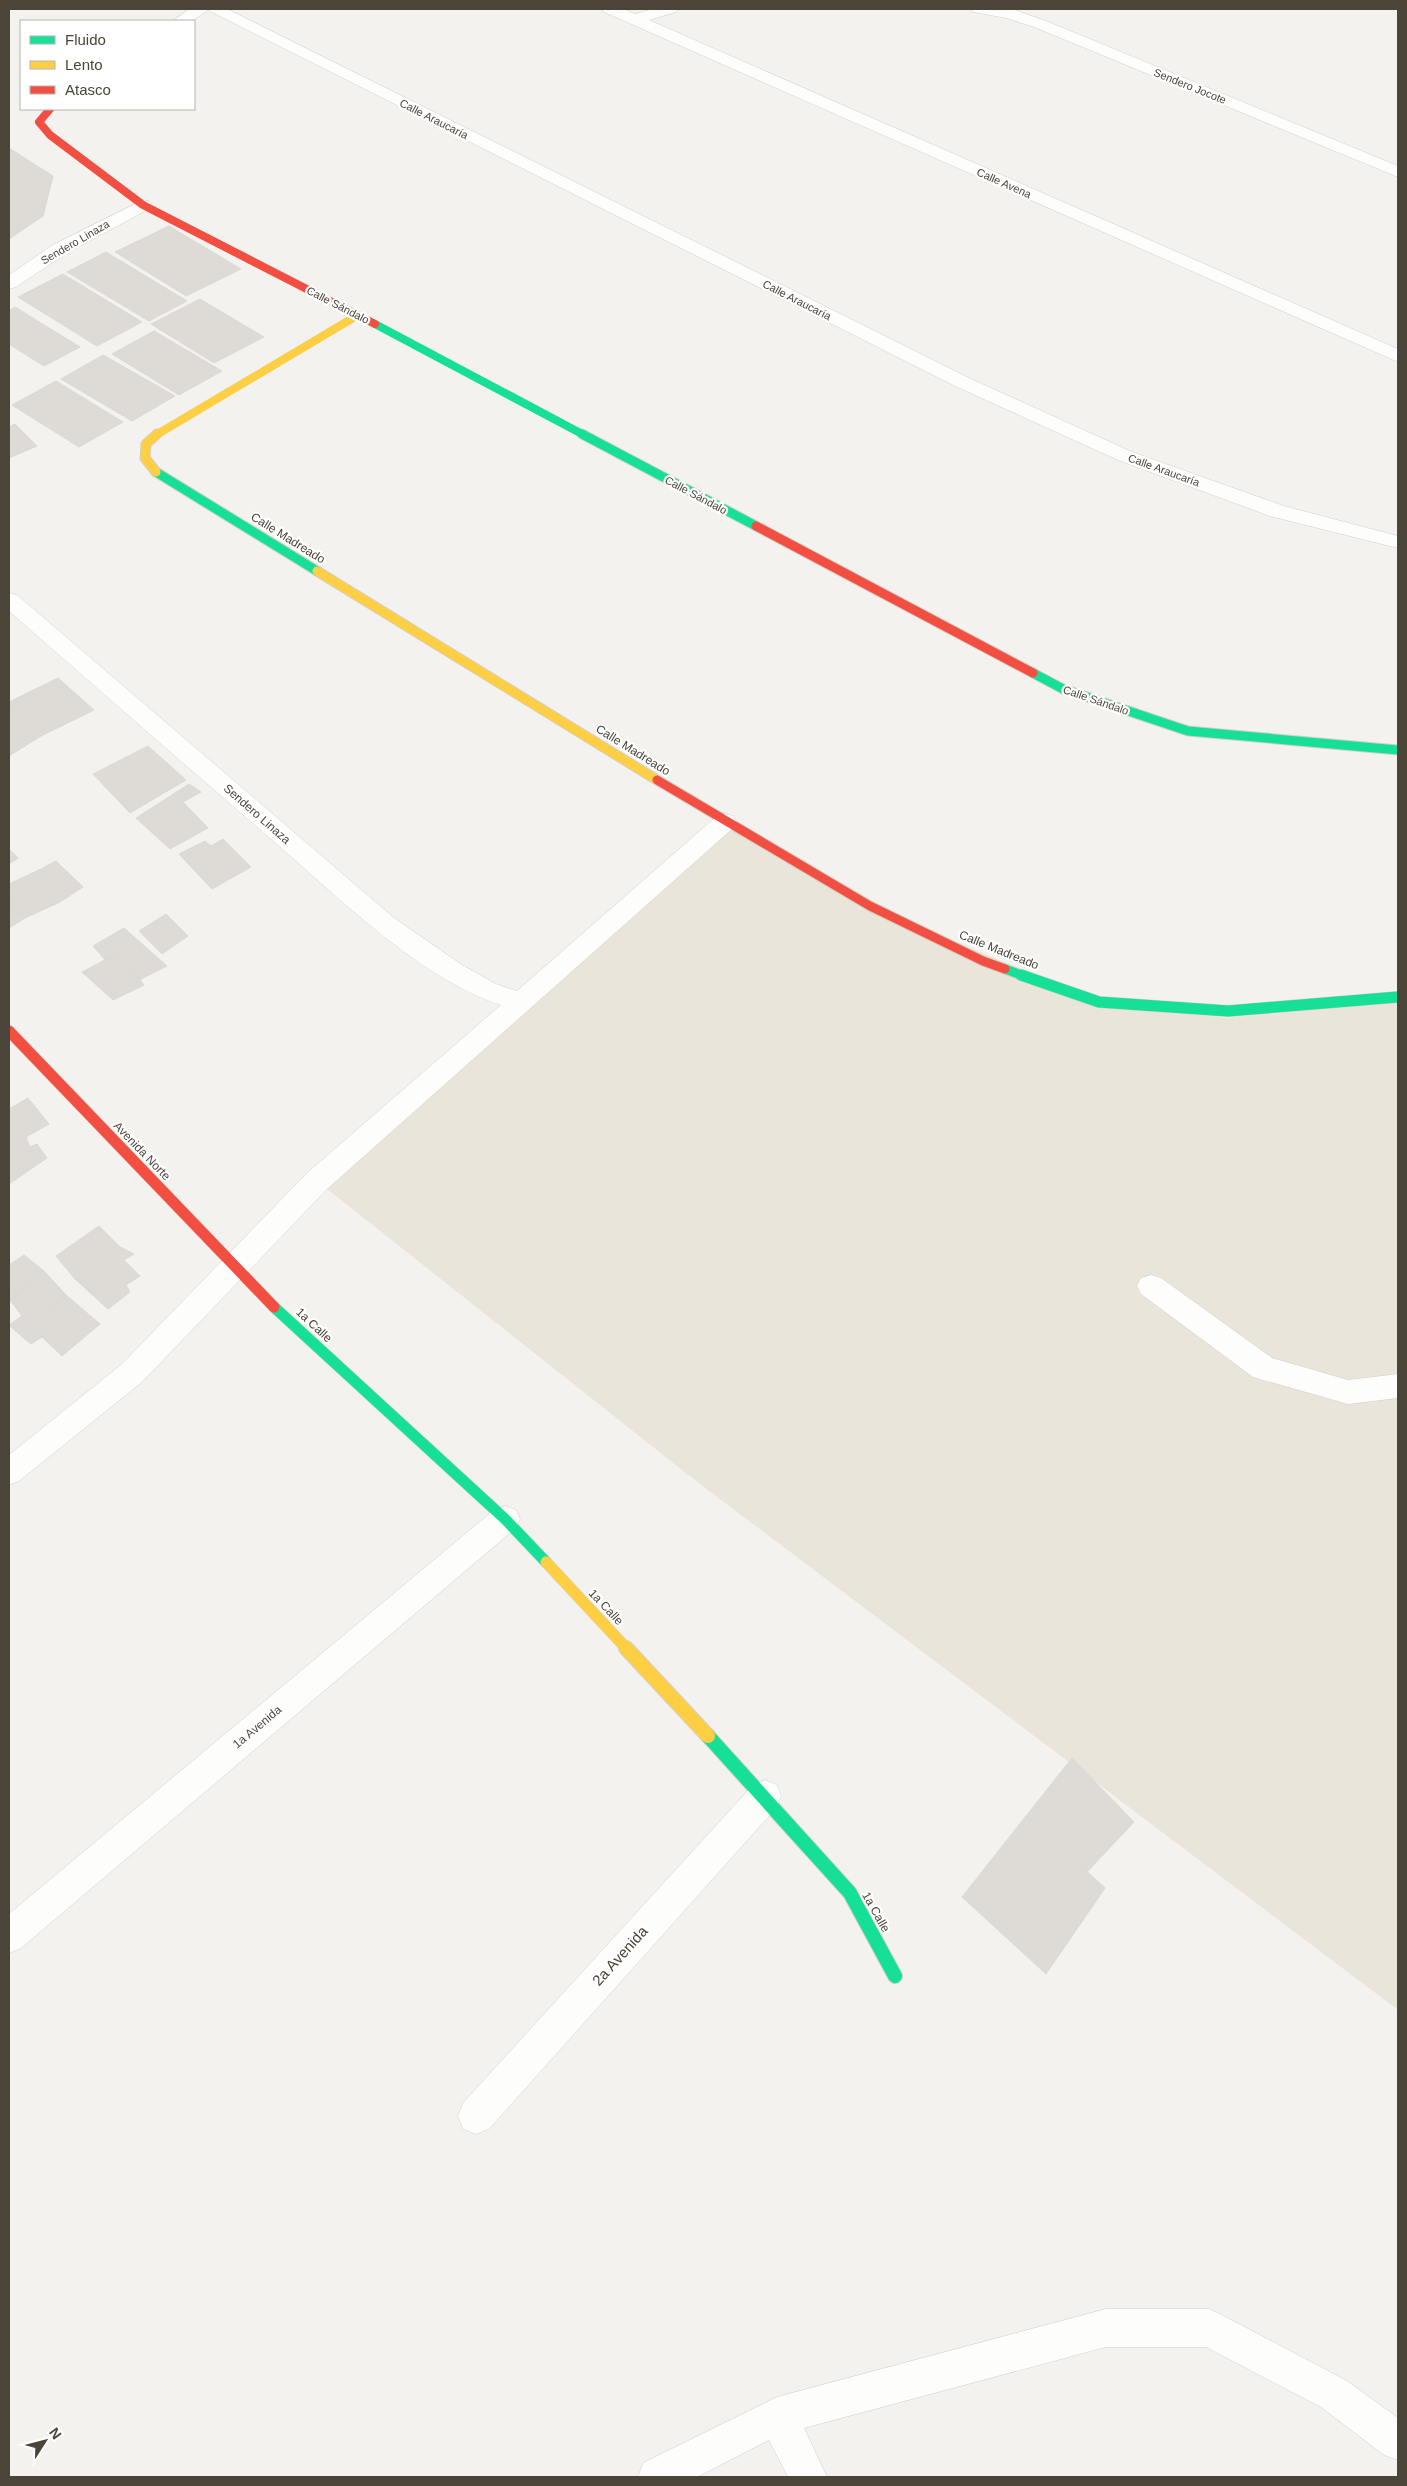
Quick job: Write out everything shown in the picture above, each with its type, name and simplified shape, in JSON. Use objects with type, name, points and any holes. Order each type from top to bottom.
[{"type":"street","points":[[183,20],[200,9]]},
{"type":"street","name":"Calle Araucaría","points":[[215,9],[962,382],[1116,452],[1277,511],[1398,542]]},
{"type":"street","name":"Calle Avena","points":[[610,9],[1398,356]]},
{"type":"street","points":[[634,20],[670,9]]},
{"type":"street","name":"Sendero Jocote","points":[[979,9],[1008,13],[1040,24],[1398,172]]},
{"type":"street","name":"Calle Sándalo","points":[[49,110],[38,122],[50,135],[143,205],[358,315],[1063,689],[1188,731],[1398,750]]},
{"type":"street","name":"Sendero Linaza","points":[[9,283],[60,249],[143,205]]},
{"type":"street","name":"Calle Madreado","points":[[358,315],[158,433],[146,444],[145,458],[154,471],[725,822],[870,906],[983,961],[1099,1002],[1228,1011],[1398,997]]},
{"type":"street","name":"Sendero Linaza","points":[[9,600],[385,924],[462,977],[487,991],[522,1002]]},
{"type":"street","points":[[9,1472],[132,1374],[317,1181],[725,822]]},
{"type":"street","name":"Avenida Norte","points":[[9,1031],[257,1290]]},
{"type":"street","points":[[1151,1286],[1263,1368],[1348,1392],[1398,1386]]},
{"type":"street","name":"1a Calle","points":[[257,1290],[505,1519],[764,1796],[850,1893],[895,1976]]},
{"type":"street","name":"1a Avenida","points":[[9,1936],[505,1519]]},
{"type":"street","name":"2a Avenida","points":[[476,2116],[764,1796]]},
{"type":"street","points":[[657,2477],[777,2416],[1106,2328],[1209,2328],[1334,2394],[1398,2442]]},
{"type":"street","points":[[777,2416],[808,2477]]},
{"type":"shaded area","points":[[725,822],[870,906],[1099,1002],[1226,1018],[1398,1001],[1398,2010],[696,1481],[317,1181]]},
{"type":"building","points":[[9,148],[53,176],[43,216],[9,239]]},
{"type":"building","points":[[169,226],[241,269],[186,296],[115,252]]},
{"type":"building","points":[[106,252],[187,301],[149,321],[67,272]]},
{"type":"building","points":[[63,274],[142,322],[97,346],[18,297]]},
{"type":"building","points":[[200,299],[264,337],[214,363],[151,324]]},
{"type":"building","points":[[15,307],[80,347],[44,366],[9,344],[9,311]]},
{"type":"building","points":[[154,331],[222,371],[179,395],[112,354]]},
{"type":"building","points":[[103,355],[175,396],[132,421],[61,379]]},
{"type":"building","points":[[56,381],[123,422],[79,447],[12,405]]},
{"type":"building","points":[[15,424],[37,446],[9,458],[9,427]]},
{"type":"building","points":[[58,678],[94,710],[41,736],[9,702]]},
{"type":"building","points":[[9,707],[41,736],[9,756]]},
{"type":"building","points":[[148,746],[186,780],[130,813],[93,774]]},
{"type":"building","points":[[189,784],[201,792],[183,802],[208,828],[170,849],[136,818]]},
{"type":"building","points":[[223,839],[251,867],[212,889],[179,854],[205,841],[211,846]]},
{"type":"building","points":[[9,849],[18,858],[9,864]]},
{"type":"building","points":[[56,861],[83,887],[60,902],[43,887],[52,883],[41,869]]},
{"type":"building","points":[[41,869],[52,883],[43,887],[60,902],[25,918],[9,901],[9,884]]},
{"type":"building","points":[[9,901],[25,918],[9,928]]},
{"type":"building","points":[[166,914],[188,936],[162,954],[139,931]]},
{"type":"building","points":[[124,928],[167,966],[139,980],[118,953],[106,961],[93,946]]},
{"type":"building","points":[[118,953],[144,985],[113,1000],[82,972]]},
{"type":"building","points":[[28,1098],[49,1124],[26,1137],[30,1147],[37,1144],[47,1158],[9,1184],[9,1109]]},
{"type":"building","points":[[99,1226],[120,1247],[75,1279],[56,1256]]},
{"type":"building","points":[[120,1247],[134,1254],[124,1260],[140,1276],[126,1285],[130,1292],[108,1309],[75,1279]]},
{"type":"building","points":[[24,1255],[44,1271],[9,1301],[9,1265]]},
{"type":"building","points":[[44,1271],[66,1295],[19,1334],[9,1325],[22,1316],[10,1300]]},
{"type":"building","points":[[66,1295],[100,1324],[62,1356],[42,1337],[31,1344],[19,1334]]},
{"type":"building","points":[[1072,1758],[1134,1822],[1087,1872],[1026,1816]]},
{"type":"building","points":[[1026,1816],[1105,1888],[1046,1974],[962,1897]]},
{"type":"traffic: fast","points":[[375,324],[756,526]]},
{"type":"traffic: fast","points":[[156,472],[317,571]]},
{"type":"traffic: fast","points":[[1033,673],[1063,689],[1188,731],[1398,750]]},
{"type":"traffic: fast","points":[[1005,969],[1099,1002],[1228,1011],[1398,997]]},
{"type":"traffic: fast","points":[[274,1307],[505,1519],[546,1562]]},
{"type":"traffic: fast","points":[[708,1736],[850,1893],[895,1976]]},
{"type":"traffic: slow","points":[[156,472],[145,458],[146,444],[158,433],[358,315]]},
{"type":"traffic: slow","points":[[317,571],[657,780]]},
{"type":"traffic: slow","points":[[546,1562],[708,1736]]},
{"type":"traffic: jam","points":[[49,110],[39,122],[50,135],[143,205],[375,324]]},
{"type":"traffic: jam","points":[[756,526],[1033,673]]},
{"type":"traffic: jam","points":[[657,780],[870,906],[983,961],[1005,969]]},
{"type":"traffic: jam","points":[[9,1031],[274,1307]]}]
